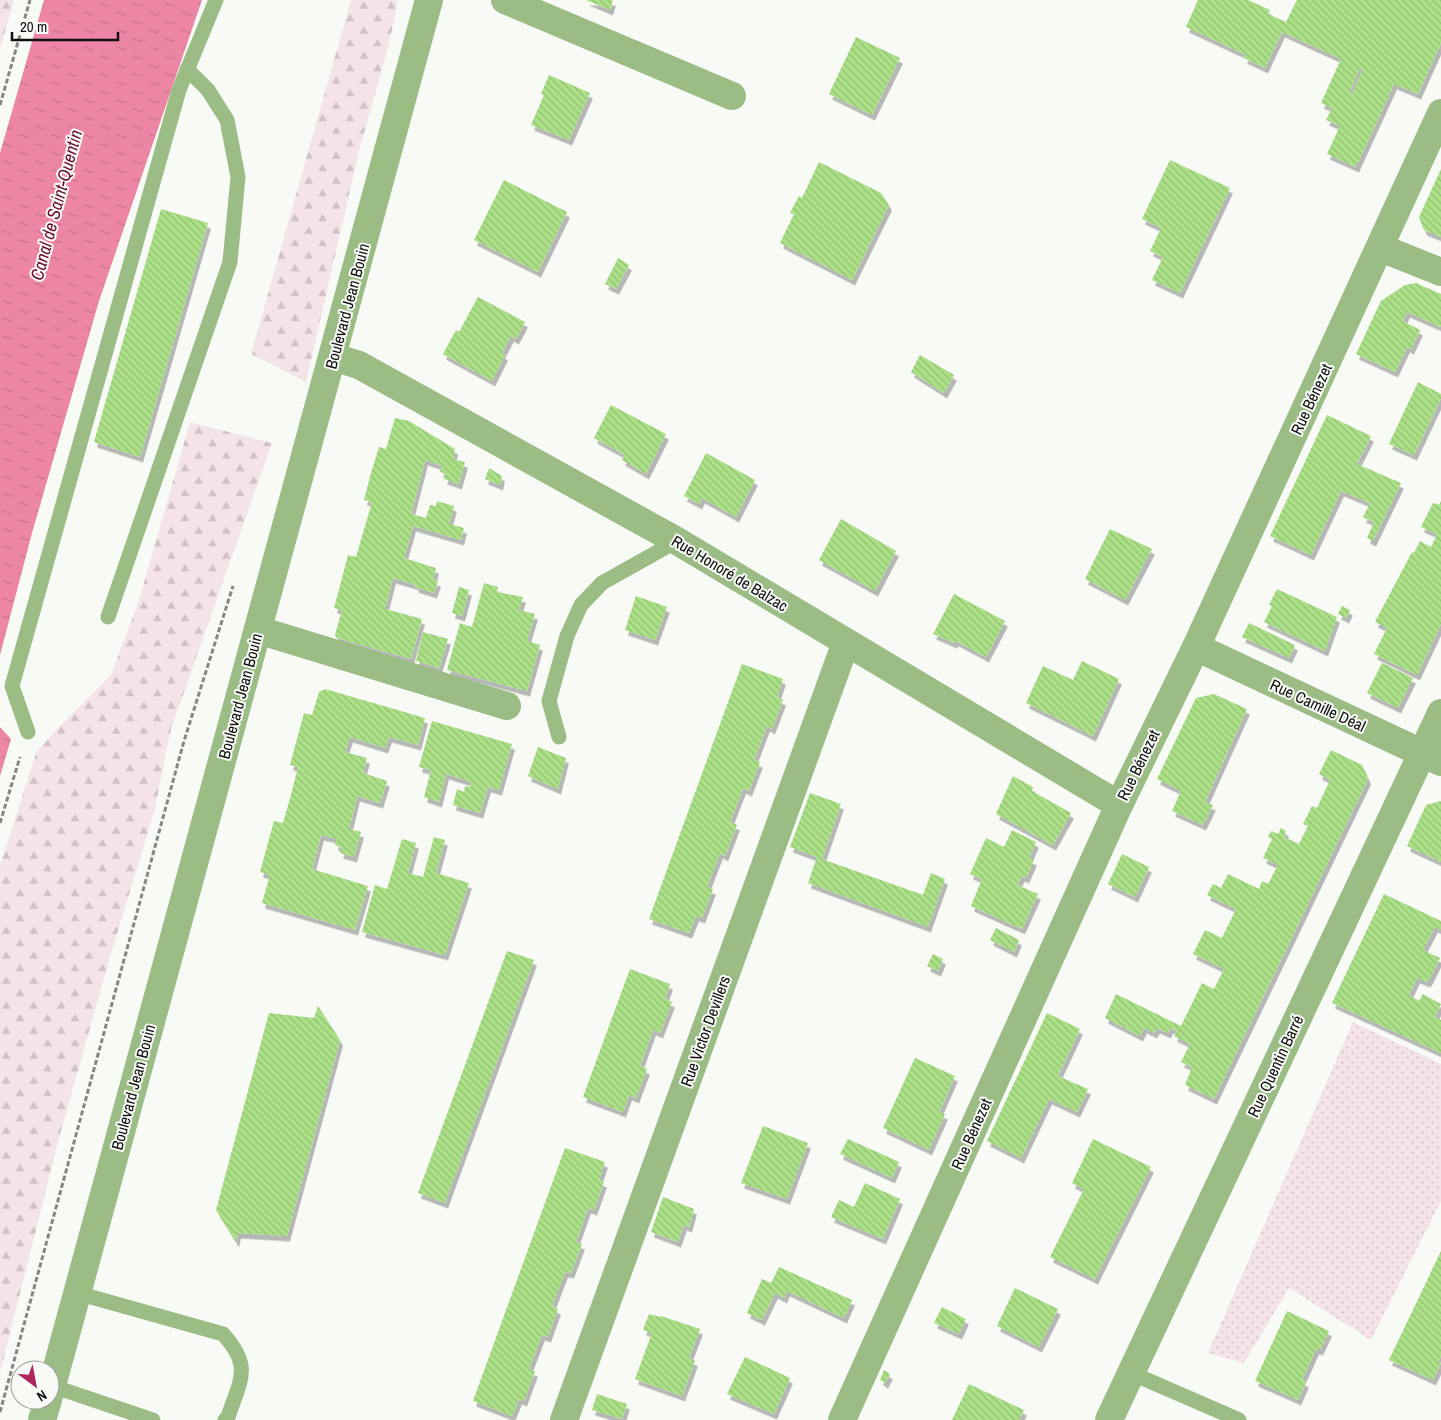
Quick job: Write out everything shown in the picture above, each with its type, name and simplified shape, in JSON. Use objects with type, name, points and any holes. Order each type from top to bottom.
[{"type":"street","name":"Boulevard Jean Bouin","points":[[59,1360],[429,0]]},
{"type":"street","points":[[505,0],[732,96]]},
{"type":"street","name":"Rue Bénezet","points":[[842,1420],[1119,805],[1196,647],[1381,248],[1441,113]]},
{"type":"street","points":[[1381,248],[1441,272]]},
{"type":"street","name":"Rue Honoré de Balzac","points":[[333,357],[359,365],[677,541],[1119,805]]},
{"type":"street","points":[[258,630],[507,706]]},
{"type":"street","name":"Rue Victor Devillers","points":[[564,1420],[846,642]]},
{"type":"street","name":"Rue Camille Déal","points":[[1196,647],[1432,758]]},
{"type":"street","name":"Rue Quentin Barré","points":[[1109,1420],[1432,758],[1441,713]]},
{"type":"lane","points":[[28,732],[12,686],[179,90],[216,0]]},
{"type":"lane","points":[[108,617],[230,262],[238,177],[227,120],[208,90],[188,69]]},
{"type":"lane","points":[[559,737],[549,701],[567,636],[581,605],[602,583],[677,541]]},
{"type":"lane","points":[[77,1293],[223,1334],[238,1350],[243,1370],[226,1420]]},
{"type":"lane","points":[[1131,1373],[1239,1420]]},
{"type":"lane","points":[[60,1396],[153,1420]]},
{"type":"path","points":[[0,105],[30,0]]},
{"type":"path","points":[[0,1412],[184,741],[235,581]]},
{"type":"path","points":[[0,823],[28,732]]},
{"type":"green space","points":[[0,0],[14,0],[0,49]]},
{"type":"green space","points":[[351,0],[398,0],[389,44],[359,151],[306,382],[251,354]]},
{"type":"green space","points":[[190,422],[272,443],[171,729],[154,812],[110,957],[59,1138],[0,1373],[0,866],[36,753],[56,730],[111,675],[139,600]]},
{"type":"green space","points":[[1353,1022],[1441,1064],[1441,1201],[1371,1340],[1289,1288],[1244,1363],[1208,1353]]},
{"type":"water","name":"Canal de Saint-Quentin","points":[[44,0],[202,0],[99,301],[32,533],[0,655],[0,153]]},
{"type":"water","points":[[0,727],[11,739],[0,776]]},
{"type":"building","points":[[586,0],[613,0],[610,10]]},
{"type":"building","points":[[1198,0],[1248,0],[1270,10],[1268,14],[1286,22],[1297,0],[1441,0],[1441,43],[1418,94],[1394,84],[1356,167],[1327,154],[1340,126],[1326,120],[1332,108],[1321,103],[1341,59],[1282,32],[1265,68],[1244,58],[1246,55],[1186,27]],"holes":[[[1360,68],[1363,69],[1352,95],[1349,93]]]},
{"type":"building","points":[[856,37],[900,58],[872,115],[829,94]]},
{"type":"building","points":[[549,75],[590,93],[569,140],[531,125],[544,95],[541,94]]},
{"type":"building","points":[[1170,160],[1230,188],[1180,293],[1152,280],[1163,257],[1150,251],[1161,228],[1142,219]]},
{"type":"building","points":[[819,162],[881,193],[889,205],[852,280],[780,243],[794,214],[790,213],[799,196],[802,198]]},
{"type":"building","points":[[1441,169],[1441,237],[1424,230],[1419,217]]},
{"type":"building","points":[[504,180],[567,212],[538,272],[474,240]]},
{"type":"building","points":[[161,209],[208,223],[140,457],[94,442]]},
{"type":"building","points":[[618,258],[629,265],[616,289],[605,284]]},
{"type":"building","points":[[1416,283],[1441,294],[1441,327],[1407,312],[1403,321],[1420,330],[1411,349],[1407,347],[1395,372],[1356,354],[1381,301],[1405,285]]},
{"type":"building","points":[[478,297],[525,322],[516,339],[511,336],[502,353],[505,355],[492,381],[443,354],[456,330],[459,332]]},
{"type":"building","points":[[920,355],[954,375],[944,393],[911,372]]},
{"type":"building","points":[[1418,382],[1441,394],[1441,398],[1414,455],[1389,444]]},
{"type":"building","points":[[611,405],[666,434],[646,474],[622,460],[625,455],[594,438]]},
{"type":"building","points":[[1327,415],[1371,436],[1357,464],[1401,483],[1373,541],[1367,538],[1374,522],[1363,517],[1370,503],[1341,491],[1311,555],[1270,536]]},
{"type":"building","points":[[395,418],[409,421],[455,449],[453,459],[465,462],[459,484],[444,479],[446,474],[440,472],[442,466],[425,460],[411,514],[426,518],[430,505],[436,506],[437,501],[454,506],[449,524],[464,528],[461,540],[413,526],[404,558],[436,568],[433,580],[438,581],[434,593],[393,578],[385,609],[422,619],[411,659],[337,638],[335,635],[342,610],[334,608],[348,555],[356,557],[372,502],[364,500],[371,473],[379,447],[386,449]]},
{"type":"building","points":[[706,453],[755,480],[736,517],[702,498],[699,504],[684,496]]},
{"type":"building","points":[[489,468],[502,476],[500,485],[485,479]]},
{"type":"building","points":[[1441,501],[1441,624],[1417,675],[1374,654],[1387,628],[1375,622],[1412,552],[1414,553],[1420,541],[1431,547],[1437,534],[1421,527],[1433,503],[1439,505]]},
{"type":"building","points":[[841,519],[896,551],[875,591],[819,560]]},
{"type":"building","points":[[1110,529],[1152,549],[1125,600],[1085,579]]},
{"type":"building","points":[[484,583],[498,587],[497,592],[523,597],[519,610],[535,614],[527,641],[540,645],[527,691],[447,670],[460,623],[472,627]]},
{"type":"building","points":[[459,587],[469,590],[462,616],[452,613]]},
{"type":"building","points":[[1277,589],[1337,617],[1325,651],[1264,622],[1272,606],[1269,605]]},
{"type":"building","points":[[954,594],[1005,621],[986,657],[956,641],[954,643],[933,634]]},
{"type":"building","points":[[636,596],[667,607],[655,640],[625,630]]},
{"type":"building","points":[[1342,606],[1350,610],[1346,618],[1338,614]]},
{"type":"building","points":[[1249,623],[1295,645],[1289,658],[1242,637]]},
{"type":"building","points":[[423,632],[448,639],[439,668],[416,661]]},
{"type":"building","points":[[1082,661],[1119,679],[1093,736],[1026,703],[1043,666],[1073,680]]},
{"type":"building","points":[[1382,663],[1413,678],[1398,708],[1367,693]]},
{"type":"building","points":[[742,664],[783,679],[777,697],[783,700],[772,729],[767,726],[754,760],[760,762],[749,791],[743,788],[730,822],[737,825],[725,856],[720,853],[707,887],[713,889],[702,918],[696,916],[689,933],[649,919]]},
{"type":"building","points":[[325,689],[425,718],[418,745],[389,737],[385,748],[350,737],[345,752],[367,758],[363,773],[387,781],[380,803],[357,796],[349,829],[361,832],[354,857],[340,853],[342,848],[335,845],[337,839],[321,835],[312,869],[368,886],[355,930],[262,903],[270,875],[260,872],[274,821],[283,823],[291,795],[298,767],[290,765],[304,713],[312,715],[319,692]]},
{"type":"building","points":[[1214,694],[1247,709],[1205,802],[1213,805],[1203,825],[1172,811],[1181,791],[1157,779],[1196,698]]},
{"type":"building","points":[[432,721],[512,744],[499,790],[488,787],[480,813],[453,805],[457,789],[464,792],[465,786],[470,787],[472,782],[446,774],[439,802],[424,797],[431,770],[419,767]]},
{"type":"building","points":[[538,747],[566,758],[558,789],[528,776]]},
{"type":"building","points":[[1331,750],[1362,765],[1368,779],[1214,1099],[1185,1085],[1192,1067],[1181,1062],[1190,1044],[1174,1036],[1177,1031],[1170,1028],[1168,1033],[1157,1028],[1154,1033],[1144,1028],[1140,1036],[1105,1018],[1116,994],[1181,1026],[1202,983],[1214,989],[1224,969],[1193,954],[1205,930],[1222,938],[1236,909],[1207,895],[1213,884],[1221,888],[1228,874],[1259,889],[1262,881],[1268,884],[1278,865],[1263,858],[1272,839],[1268,837],[1271,831],[1278,834],[1281,828],[1286,831],[1284,837],[1299,844],[1308,826],[1303,824],[1312,806],[1317,808],[1330,780],[1319,774]]},
{"type":"building","points":[[1013,776],[1033,787],[1032,791],[1071,813],[1053,845],[996,814]]},
{"type":"building","points":[[810,793],[841,804],[822,859],[923,895],[931,873],[945,879],[928,927],[808,883],[817,857],[790,847]]},
{"type":"building","points":[[1441,801],[1441,862],[1407,846],[1426,805]]},
{"type":"building","points":[[1012,830],[1036,842],[1029,858],[1034,860],[1026,878],[1022,876],[1017,885],[1038,894],[1022,929],[971,906],[982,879],[970,874],[986,838],[1004,847]]},
{"type":"building","points":[[434,837],[445,840],[436,873],[469,883],[445,955],[362,932],[375,885],[387,889],[402,839],[416,843],[408,873],[423,877]]},
{"type":"building","points":[[1122,854],[1149,867],[1135,897],[1108,884]]},
{"type":"building","points":[[1384,894],[1441,921],[1441,930],[1435,927],[1423,950],[1440,958],[1429,980],[1427,982],[1417,978],[1409,995],[1419,1001],[1423,994],[1441,1004],[1435,1017],[1441,1020],[1441,1053],[1332,1003]]},
{"type":"building","points":[[996,928],[1019,940],[1014,952],[990,940]]},
{"type":"building","points":[[507,951],[534,960],[445,1203],[418,1193]]},
{"type":"building","points":[[933,954],[943,959],[938,971],[927,966]]},
{"type":"building","points":[[630,969],[670,984],[665,999],[672,1002],[660,1033],[653,1030],[640,1066],[647,1069],[636,1098],[629,1095],[623,1112],[583,1097]]},
{"type":"building","points":[[318,1006],[340,1040],[287,1236],[238,1233],[236,1242],[216,1210],[269,1013],[314,1018]]},
{"type":"building","points":[[1047,1013],[1080,1029],[1058,1076],[1088,1089],[1077,1112],[1049,1099],[1021,1158],[987,1141]]},
{"type":"building","points":[[915,1058],[955,1076],[939,1112],[945,1114],[929,1150],[883,1128]]},
{"type":"building","points":[[763,1126],[808,1143],[787,1199],[741,1183]]},
{"type":"building","points":[[848,1139],[899,1162],[892,1178],[840,1154]]},
{"type":"building","points":[[1093,1139],[1151,1167],[1095,1279],[1050,1257],[1084,1189],[1072,1183]]},
{"type":"building","points":[[565,1148],[605,1162],[599,1180],[604,1182],[594,1210],[588,1208],[576,1242],[582,1244],[571,1273],[565,1272],[552,1306],[558,1309],[548,1337],[542,1335],[529,1369],[535,1371],[524,1401],[519,1399],[512,1416],[473,1401]]},
{"type":"building","points":[[865,1183],[900,1199],[883,1239],[831,1217],[839,1200],[854,1207]]},
{"type":"building","points":[[663,1197],[694,1209],[689,1227],[684,1225],[678,1242],[651,1232]]},
{"type":"building","points":[[1441,1251],[1441,1356],[1438,1362],[1441,1363],[1433,1380],[1389,1360]]},
{"type":"building","points":[[779,1267],[852,1300],[844,1318],[787,1291],[784,1298],[775,1293],[762,1320],[747,1313],[762,1279],[771,1283]]},
{"type":"building","points":[[1015,1288],[1058,1309],[1039,1347],[997,1326]]},
{"type":"building","points":[[942,1307],[966,1319],[959,1334],[934,1323]]},
{"type":"building","points":[[1287,1311],[1329,1331],[1320,1350],[1316,1349],[1302,1380],[1306,1382],[1298,1400],[1255,1381]]},
{"type":"building","points":[[649,1314],[700,1329],[689,1358],[695,1361],[682,1396],[635,1379],[652,1333],[643,1330]]},
{"type":"building","points":[[745,1357],[790,1378],[774,1414],[727,1394]]},
{"type":"building","points":[[884,1370],[890,1374],[885,1383],[880,1380]]},
{"type":"building","points":[[969,1384],[1024,1410],[1019,1420],[952,1420]]},
{"type":"building","points":[[597,1394],[627,1404],[622,1419],[592,1410]]}]
